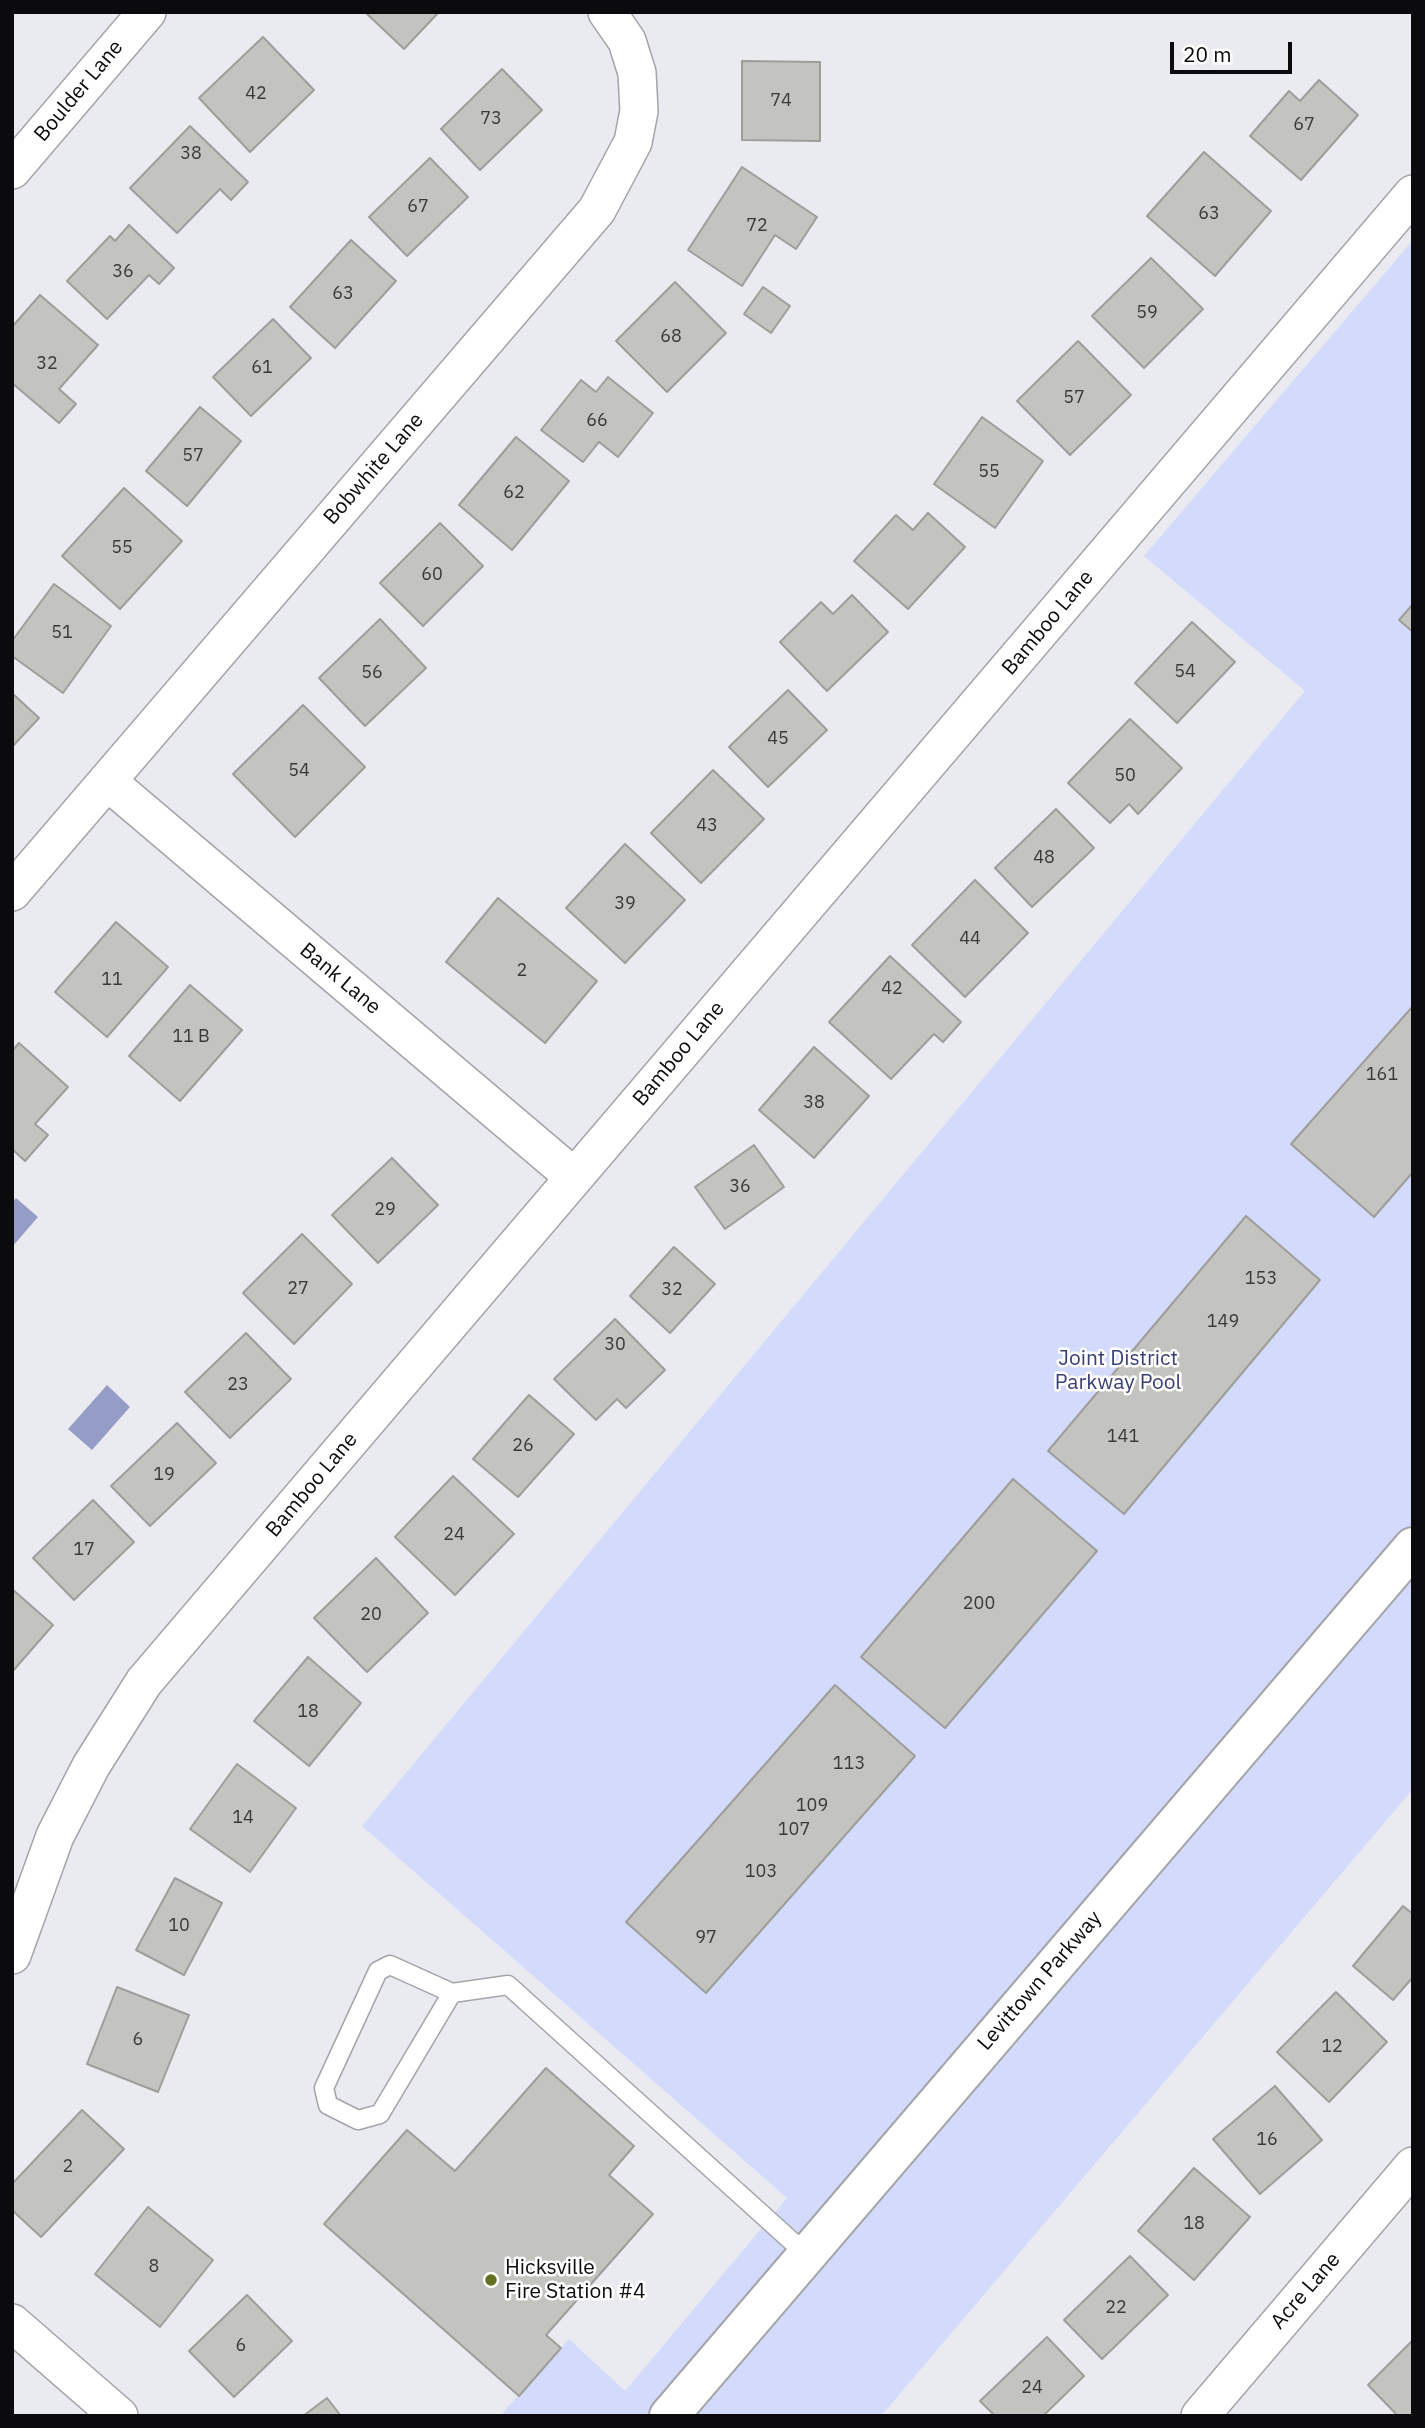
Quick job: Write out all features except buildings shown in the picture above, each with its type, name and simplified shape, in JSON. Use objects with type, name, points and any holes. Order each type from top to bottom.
[{"type":"street","name":"Boulder Lane","points":[[12,170],[146,12]]},
{"type":"street","name":"Bobwhite Lane","points":[[12,892],[597,210],[633,142],[639,111],[637,73],[627,41],[607,12]]},
{"type":"street","name":"Bamboo Lane","points":[[12,1955],[55,1836],[92,1766],[144,1682],[1413,194]]},
{"type":"street","name":"Bank Lane","points":[[107,781],[574,1177]]},
{"type":"street","name":"Levittown Parkway","points":[[669,2416],[1413,1547]]},
{"type":"street","name":"Acre Lane","points":[[1200,2416],[1413,2166]]},
{"type":"street","points":[[12,2323],[119,2416]]},
{"type":"lane","points":[[452,1993],[380,2114],[358,2120],[328,2105],[324,2088],[378,1971],[390,1965],[452,1993],[508,1985],[807,2255]]},
{"type":"green space","name":"Joint District Parkway Pool","points":[[1413,240],[1413,1789],[881,2416],[500,2416],[569,2339],[625,2391],[787,2198],[362,1826],[1305,691],[1144,556]]},
{"type":"shaded area","points":[[16,1198],[38,1217],[12,1247],[12,1203]]},
{"type":"shaded area","points":[[107,1385],[130,1407],[92,1450],[68,1429]]},
{"type":"place","name":"Hicksville Fire Station #4","points":[[491,2280]]}]
